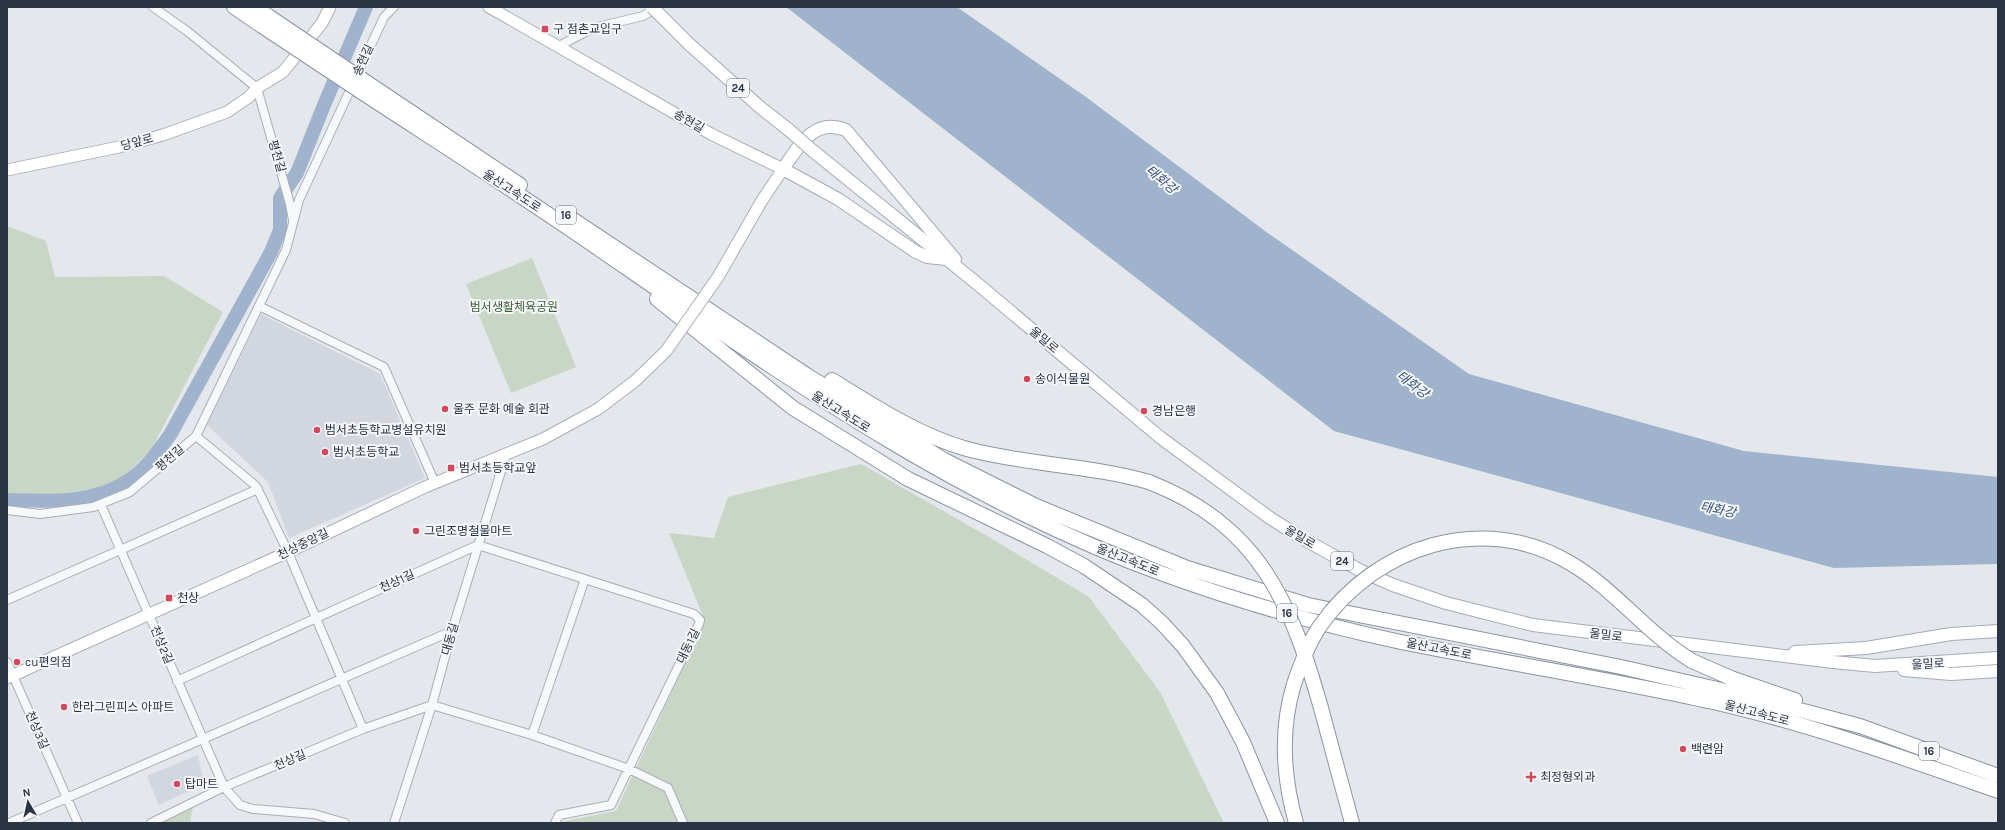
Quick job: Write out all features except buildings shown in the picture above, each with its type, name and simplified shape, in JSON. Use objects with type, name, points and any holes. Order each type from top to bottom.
[{"type":"highway","name":"16","points":[[234,7],[265,21],[363,87]]},
{"type":"highway","name":"16","points":[[255,7],[265,21]]},
{"type":"highway","name":"울산고속도로","points":[[363,87],[604,251],[639,277],[817,397],[948,476],[1081,541],[1165,575],[1222,594],[1335,627],[1403,642],[1653,689],[1727,705],[1855,742],[1998,791]]},
{"type":"highway","name":"울산고속도로","points":[[363,87],[900,434],[990,484],[1036,506],[1187,568],[1308,605],[1684,680],[1860,726],[1998,776]]},
{"type":"highway","points":[[639,277],[656,299],[793,408],[908,479],[1047,546],[1084,566],[1142,605],[1162,623],[1183,646],[1217,693],[1243,742],[1277,823]]},
{"type":"highway","points":[[766,347],[785,351],[900,420],[948,442],[1009,458],[1108,472],[1149,482],[1185,498],[1217,520],[1243,543],[1264,568],[1294,623],[1321,708],[1352,823]]},
{"type":"highway","points":[[1296,823],[1288,788],[1284,752],[1286,713],[1300,665],[1319,627],[1345,597],[1361,582],[1388,563],[1412,551],[1432,545],[1469,539],[1487,538],[1524,543],[1555,555],[1570,563],[1601,585],[1663,641],[1692,660],[1731,678],[1851,720],[1860,726]]},
{"type":"main road","name":"울밀로","points":[[652,7],[690,44],[761,108],[974,281],[1161,438],[1270,518],[1300,537],[1361,571],[1393,585],[1446,603],[1533,625],[1875,666],[1998,658]]},
{"type":"main road","points":[[947,259],[926,257],[916,252],[838,199],[783,170],[811,134],[819,128],[836,126],[846,130],[974,281]]},
{"type":"main road","points":[[1750,652],[1866,648],[1951,634],[1998,631]]},
{"type":"main road","points":[[1875,666],[1919,673],[1951,674],[1998,671]]},
{"type":"street","points":[[153,7],[187,31],[257,88]]},
{"type":"street","name":"당앞로","points":[[7,170],[119,147],[183,129],[227,112],[249,96],[257,88],[283,72],[322,23],[330,7]]},
{"type":"street","name":"송현길","points":[[337,116],[384,17],[394,7]]},
{"type":"street","points":[[489,7],[559,46],[593,28],[643,16],[660,7]]},
{"type":"street","name":"송현길","points":[[559,46],[711,134],[783,170]]},
{"type":"street","name":"평천길","points":[[257,88],[290,204],[294,224]]},
{"type":"street","name":"평천길","points":[[7,510],[40,514],[101,505],[130,492],[196,436],[286,250],[294,224],[299,200],[337,116]]},
{"type":"street","name":"천상중앙길","points":[[10,676],[288,552],[435,483],[560,431],[598,409],[634,381],[666,351],[718,277],[761,202],[783,170]]},
{"type":"street","points":[[259,306],[384,367],[435,483]]},
{"type":"street","points":[[196,436],[258,489],[288,552],[314,618],[363,729]]},
{"type":"street","name":"대동길","points":[[394,823],[432,705],[452,630],[506,454]]},
{"type":"street","points":[[7,600],[258,489]]},
{"type":"street","name":"천상2길","points":[[101,505],[224,787],[240,805],[252,809],[314,814],[345,823]]},
{"type":"street","name":"대동1길","points":[[478,545],[694,614],[700,620],[611,806],[559,815],[555,823]]},
{"type":"street","name":"천상1길","points":[[177,680],[478,545]]},
{"type":"street","points":[[532,735],[585,579]]},
{"type":"street","points":[[9,823],[203,740],[452,630]]},
{"type":"street","name":"천상3길","points":[[7,662],[10,676],[78,823]]},
{"type":"street","points":[[432,705],[532,735],[629,769],[668,788],[683,823]]},
{"type":"street","name":"천상길","points":[[150,823],[224,787],[363,729],[432,705]]},
{"type":"shaded area","name":"범서초등학교","points":[[261,314],[380,374],[425,478],[289,538],[268,482],[207,425]]},
{"type":"shaded area","name":"탑마트","points":[[198,755],[204,784],[159,805],[147,776]]},
{"type":"green space","points":[[7,226],[46,241],[55,277],[164,276],[223,312],[152,448],[116,485],[63,499],[7,496]]},
{"type":"green space","name":"범서생활체육공원","points":[[532,258],[576,367],[511,393],[466,284]]},
{"type":"green space","points":[[861,464],[994,540],[1089,597],[1160,692],[1224,823],[560,823],[616,811],[705,621],[669,533],[714,538],[728,497]]},
{"type":"green space","points":[[193,806],[190,823],[163,823]]},
{"type":"water","name":"태화강","points":[[786,7],[957,7],[1086,97],[1265,231],[1469,374],[1744,451],[1998,477],[1998,564],[1834,568],[1334,431]]},
{"type":"waterway","points":[[7,500],[70,500],[100,494],[115,488],[141,471],[170,435],[271,252],[280,230],[280,198],[297,173],[366,7]]},
{"type":"place","name":"구 점촌교입구","points":[[545,29]]},
{"type":"place","name":"송이식물원","points":[[1027,379]]},
{"type":"place","name":"울주 문화 예술 회관","points":[[445,409]]},
{"type":"place","name":"경남은행","points":[[1144,411]]},
{"type":"place","name":"범서초등학교병설유치원","points":[[317,430]]},
{"type":"place","name":"범서초등학교","points":[[325,452]]},
{"type":"place","name":"범서초등학교앞","points":[[451,468]]},
{"type":"place","name":"그린조명철물마트","points":[[416,531]]},
{"type":"place","name":"천상","points":[[169,598]]},
{"type":"place","name":"cu편의점","points":[[17,662]]},
{"type":"place","name":"한라그린피스 아파트","points":[[64,707]]},
{"type":"place","name":"백련암","points":[[1683,749]]},
{"type":"place","name":"최정형외과","points":[[1531,777]]},
{"type":"place","name":"탑마트","points":[[177,784]]}]
